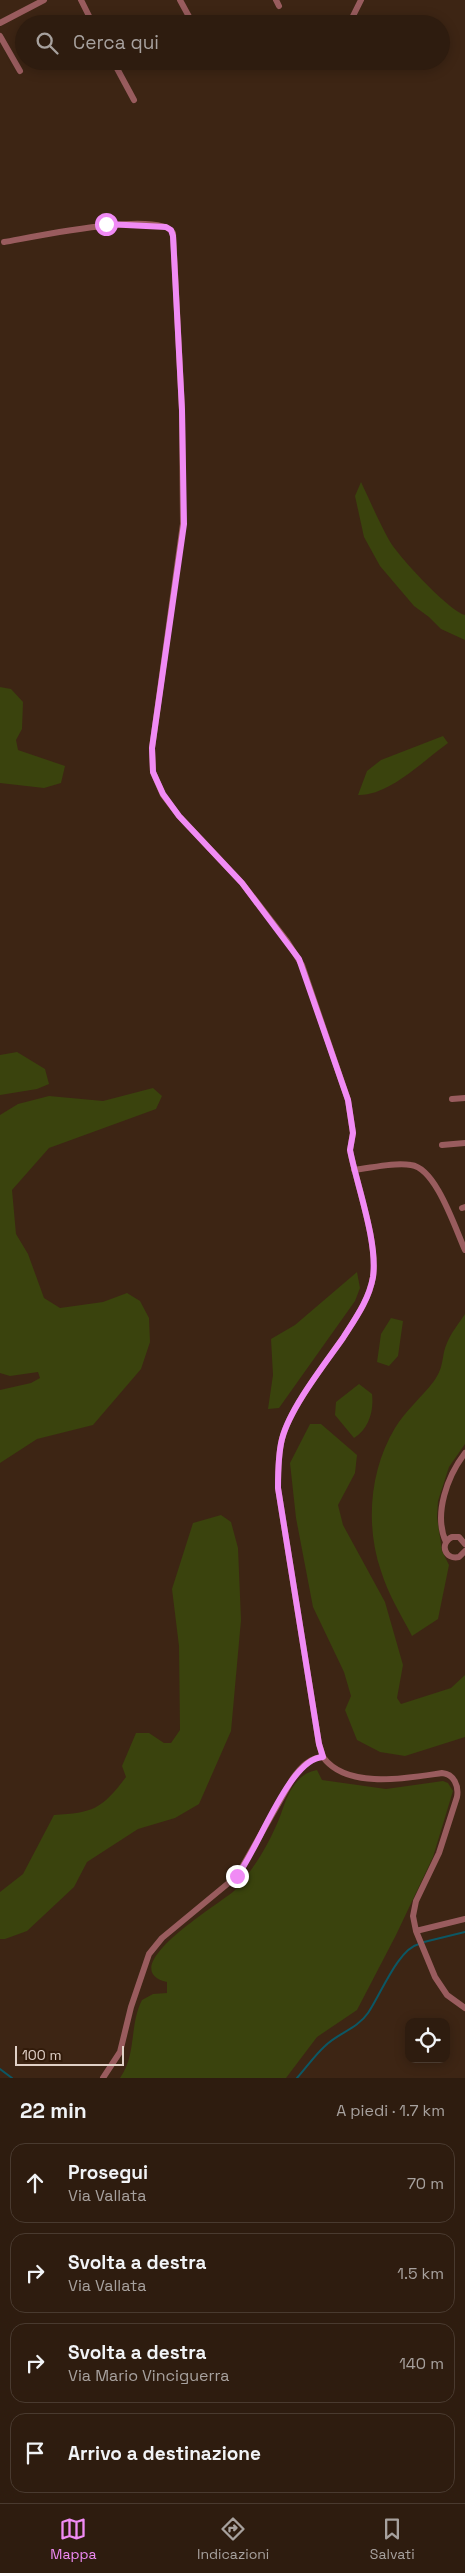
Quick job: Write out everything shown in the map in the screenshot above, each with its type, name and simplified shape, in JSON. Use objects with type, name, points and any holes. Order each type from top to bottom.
[{"type":"street","points":[[16,15],[44,0]]},
{"type":"street","points":[[80,0],[88,15]]},
{"type":"street","points":[[180,0],[188,15]]},
{"type":"street","points":[[354,15],[361,0]]},
{"type":"street","points":[[0,24],[15,16]]},
{"type":"street","points":[[0,36],[15,62]]},
{"type":"street","points":[[118,70],[134,100]]},
{"type":"street","points":[[4,242],[114,224],[166,227],[172,231],[182,410],[184,524],[153,738],[153,772],[159,789],[174,809],[242,883],[299,959],[348,1100],[352,1120],[350,1150],[374,1265],[370,1288],[362,1309],[305,1394],[282,1438],[278,1468],[279,1498],[319,1744],[323,1757],[333,1767],[361,1777],[389,1780],[444,1773],[454,1779],[458,1792],[454,1806],[439,1853],[414,1904],[413,1916],[416,1931],[435,1977],[445,1992],[465,2008]]},
{"type":"street","points":[[452,1099],[465,1098]]},
{"type":"street","points":[[442,1145],[465,1143]]},
{"type":"street","points":[[354,1170],[406,1165],[425,1171],[436,1187],[465,1250]]},
{"type":"street","points":[[465,1453],[455,1468],[444,1496],[442,1520],[446,1542],[444,1548],[449,1556],[459,1557],[465,1551]]},
{"type":"street","points":[[446,1542],[456,1537],[465,1544]]},
{"type":"street","points":[[102,2078],[120,2052],[142,1973],[154,1947],[237,1876],[293,1778],[309,1761],[323,1757]]},
{"type":"street","points":[[416,1931],[465,1919]]},
{"type":"green space","points":[[361,482],[394,548],[436,594],[465,615],[465,640],[441,629],[414,606],[380,566],[364,537],[355,496]]},
{"type":"green space","points":[[0,687],[11,689],[23,702],[22,729],[16,740],[18,750],[65,766],[61,783],[44,788],[0,783]]},
{"type":"green space","points":[[443,736],[448,743],[394,784],[370,794],[358,795],[367,771],[381,760]]},
{"type":"green space","points":[[17,1052],[45,1069],[49,1084],[37,1089],[0,1095],[0,1055]]},
{"type":"green space","points":[[153,1088],[162,1096],[156,1109],[49,1148],[12,1190],[16,1234],[28,1254],[44,1298],[60,1308],[103,1302],[127,1293],[140,1301],[149,1318],[150,1342],[141,1369],[93,1425],[37,1439],[0,1463],[0,1390],[31,1383],[40,1378],[38,1372],[10,1376],[0,1373],[0,1115],[18,1104],[49,1096],[103,1101]]},
{"type":"green space","points":[[357,1272],[360,1288],[355,1301],[279,1408],[268,1409],[273,1375],[271,1339],[295,1325]]},
{"type":"green space","points":[[465,1314],[465,1444],[449,1467],[438,1501],[437,1517],[442,1551],[449,1565],[438,1619],[412,1636],[387,1588],[376,1553],[372,1516],[375,1479],[380,1461],[395,1428],[434,1381],[441,1366],[447,1343]]},
{"type":"green space","points":[[391,1318],[403,1321],[398,1356],[389,1366],[377,1362],[381,1334]]},
{"type":"green space","points":[[359,1384],[372,1394],[372,1407],[367,1425],[354,1438],[335,1415],[336,1402]]},
{"type":"green space","points":[[310,1424],[321,1424],[357,1455],[355,1473],[338,1505],[343,1525],[385,1602],[403,1665],[397,1698],[401,1704],[451,1688],[465,1675],[465,1737],[405,1756],[380,1752],[357,1740],[345,1710],[351,1696],[344,1672],[313,1607],[296,1518],[290,1463]]},
{"type":"green space","points":[[221,1515],[231,1522],[238,1548],[241,1620],[231,1731],[199,1804],[175,1818],[138,1829],[87,1862],[74,1887],[27,1931],[0,1939],[0,1892],[23,1874],[54,1815],[88,1811],[103,1803],[118,1788],[126,1777],[122,1766],[136,1733],[149,1733],[164,1743],[171,1743],[180,1730],[179,1646],[172,1589],[193,1523]]},
{"type":"green space","points":[[317,1770],[322,1780],[386,1789],[443,1781],[448,1783],[453,1791],[433,1857],[396,1935],[357,2010],[317,2037],[286,2078],[120,2078],[129,2059],[135,2019],[142,2000],[153,1994],[167,1993],[167,1982],[153,1974],[152,1963],[161,1949],[176,1935],[235,1890],[241,1883],[268,1843],[286,1799],[297,1781],[307,1773]]},
{"type":"waterway","points":[[424,1942],[465,1932]]},
{"type":"waterway","points":[[297,2078],[325,2046],[364,2018],[397,1963],[404,1954],[419,1944]]},
{"type":"waterway","points":[[0,2069],[12,2078]]},
{"type":"route","points":[[106,224],[122,223],[166,227],[170,228],[173,233],[182,410],[184,524],[162,664],[152,748],[154,778],[159,789],[179,816],[242,883],[291,946],[305,972],[348,1100],[353,1133],[350,1150],[369,1233],[374,1265],[370,1288],[362,1309],[305,1394],[287,1427],[282,1438],[278,1468],[278,1488],[319,1744],[323,1757],[317,1757],[309,1761],[293,1778],[244,1867],[237,1876]]}]
